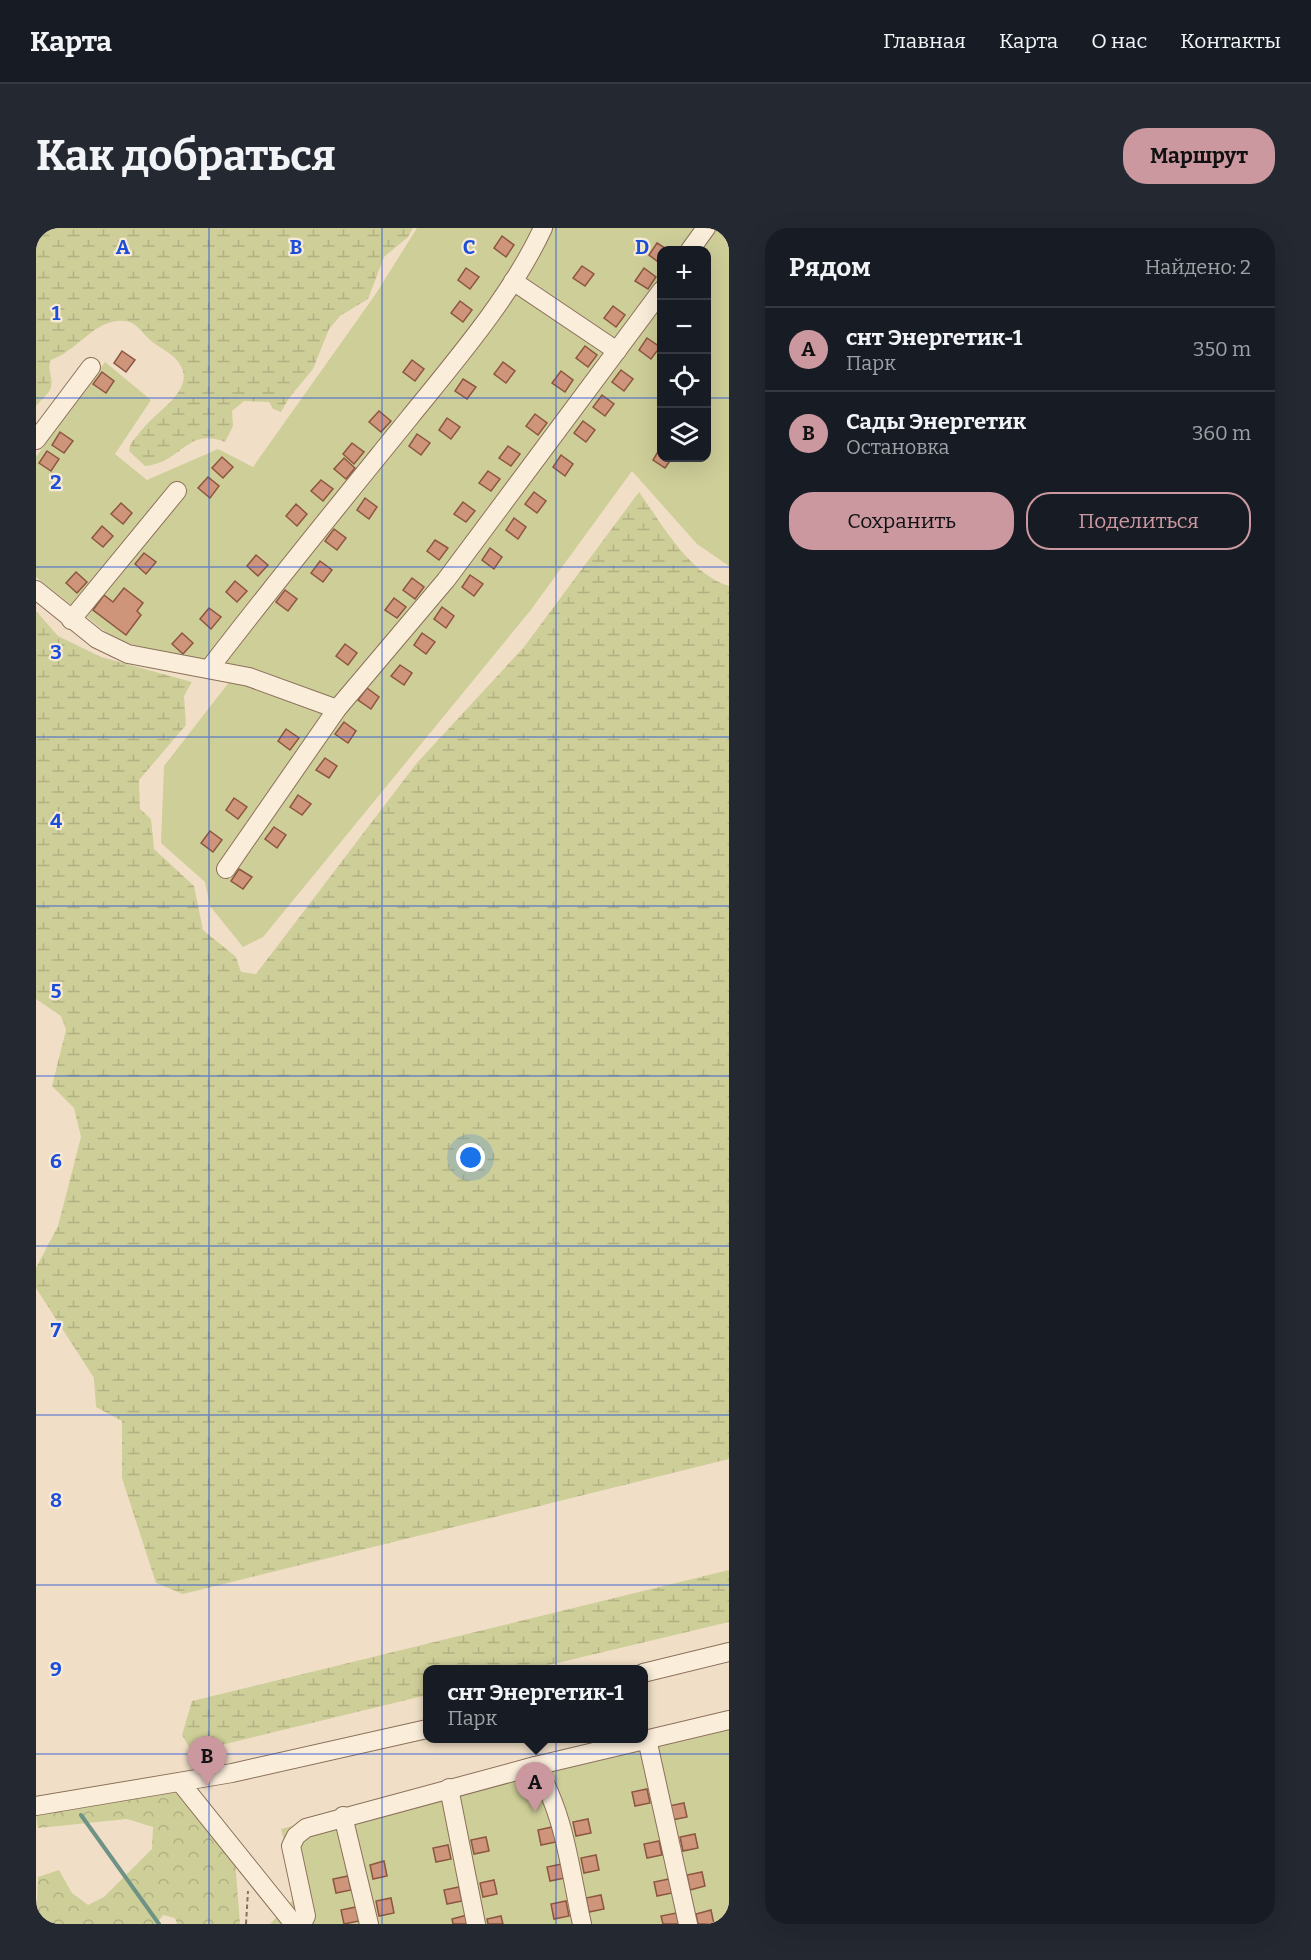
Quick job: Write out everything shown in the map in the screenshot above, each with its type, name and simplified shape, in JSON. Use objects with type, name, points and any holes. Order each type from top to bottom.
[{"type":"street","points":[[209,669],[276,581],[435,385],[513,281],[533,250],[543,228]]},
{"type":"street","points":[[693,246],[706,228]]},
{"type":"street","points":[[513,281],[617,351]]},
{"type":"street","points":[[226,869],[337,710],[446,580],[657,297]]},
{"type":"street","points":[[36,440],[91,367]]},
{"type":"street","points":[[71,620],[177,491]]},
{"type":"street","points":[[36,590],[97,639],[128,654],[249,677],[337,710]]},
{"type":"street","points":[[648,1672],[729,1652]]},
{"type":"street","points":[[648,1738],[729,1720]]},
{"type":"street","points":[[36,1806],[290,1762],[423,1730]]},
{"type":"street","points":[[302,1924],[306,1916],[291,1846],[296,1836],[306,1827],[627,1743]]},
{"type":"street","points":[[648,1743],[688,1924]]},
{"type":"street","points":[[535,1766],[549,1788],[557,1811],[582,1924]]},
{"type":"street","points":[[180,1782],[294,1924]]},
{"type":"street","points":[[449,1788],[476,1924]]},
{"type":"street","points":[[343,1816],[369,1924]]},
{"type":"path","points":[[246,1924],[248,1892],[254,1874]]},
{"type":"green space","points":[[36,228],[413,228],[408,237],[384,257],[368,299],[340,316],[329,329],[313,369],[289,398],[281,412],[273,409],[269,402],[244,401],[232,411],[233,426],[225,442],[201,439],[192,442],[168,459],[145,466],[129,451],[131,443],[176,396],[181,388],[183,372],[174,357],[149,339],[134,324],[124,321],[108,323],[92,332],[61,356],[51,360],[50,390],[36,406]]},
{"type":"green space","points":[[417,228],[729,228],[729,566],[697,544],[632,471],[530,611],[263,937],[243,947],[210,906],[205,882],[161,843],[164,766],[240,668],[151,652],[111,636],[36,577],[36,457],[105,362],[151,400],[115,454],[147,480],[218,449],[253,467],[375,295]]},
{"type":"green space","points":[[639,492],[667,533],[689,559],[714,580],[729,586],[729,1459],[183,1594],[156,1583],[122,1478],[122,1421],[96,1407],[94,1378],[36,1288],[36,1268],[58,1226],[81,1137],[74,1108],[52,1086],[66,1030],[61,1016],[36,999],[36,611],[58,636],[101,657],[192,682],[184,696],[186,725],[139,780],[140,809],[151,819],[154,849],[194,886],[203,930],[236,957],[241,972],[256,974],[416,764],[524,647]]},
{"type":"green space","points":[[729,1570],[729,1622],[549,1665],[423,1665],[423,1696],[192,1752],[182,1735],[192,1701]]},
{"type":"green space","points":[[729,1714],[729,1924],[270,1924],[298,1895],[281,1829],[606,1743],[648,1743],[648,1733]]},
{"type":"green space","points":[[174,1790],[235,1859],[240,1924],[177,1924],[175,1918],[163,1915],[156,1924],[36,1924],[38,1877],[59,1870],[72,1893],[88,1905],[104,1897],[152,1849],[153,1827],[127,1819],[38,1828],[36,1814]]},
{"type":"building","points":[[502,236],[514,245],[506,257],[494,248]]},
{"type":"building","points":[[657,243],[662,246],[657,246],[657,261],[649,255]]},
{"type":"building","points":[[582,266],[594,274],[585,286],[573,278]]},
{"type":"building","points":[[466,268],[479,277],[470,289],[458,280]]},
{"type":"building","points":[[644,268],[656,277],[648,289],[635,281]]},
{"type":"building","points":[[460,301],[472,310],[463,322],[451,313]]},
{"type":"building","points":[[613,306],[625,315],[616,327],[604,318]]},
{"type":"building","points":[[647,338],[657,345],[657,351],[651,359],[639,350]]},
{"type":"building","points":[[585,346],[597,355],[588,367],[576,358]]},
{"type":"building","points":[[122,351],[135,360],[126,372],[114,363]]},
{"type":"building","points":[[412,360],[424,369],[415,381],[403,372]]},
{"type":"building","points":[[503,362],[515,371],[506,383],[494,374]]},
{"type":"building","points":[[621,370],[633,379],[624,391],[612,382]]},
{"type":"building","points":[[561,371],[573,380],[565,392],[552,383]]},
{"type":"building","points":[[102,372],[114,381],[106,393],[93,384]]},
{"type":"building","points":[[463,379],[476,387],[467,399],[455,391]]},
{"type":"building","points":[[602,395],[614,404],[605,416],[593,407]]},
{"type":"building","points":[[379,411],[391,421],[381,432],[369,422]]},
{"type":"building","points":[[535,414],[547,423],[538,435],[526,426]]},
{"type":"building","points":[[447,418],[460,427],[451,439],[439,430]]},
{"type":"building","points":[[583,421],[595,430],[586,442],[574,433]]},
{"type":"building","points":[[60,432],[73,441],[64,453],[52,445]]},
{"type":"building","points":[[417,434],[430,443],[421,455],[409,446]]},
{"type":"building","points":[[352,443],[364,452],[354,464],[343,454]]},
{"type":"building","points":[[508,446],[520,454],[511,466],[499,458]]},
{"type":"building","points":[[47,451],[59,459],[51,471],[39,463]]},
{"type":"building","points":[[657,453],[657,462],[669,462],[665,468],[653,460]]},
{"type":"building","points":[[561,455],[573,464],[565,476],[553,467]]},
{"type":"building","points":[[222,457],[233,467],[223,478],[212,468]]},
{"type":"building","points":[[344,458],[355,468],[346,479],[334,469]]},
{"type":"building","points":[[488,471],[500,479],[491,491],[479,483]]},
{"type":"building","points":[[208,477],[219,486],[210,498],[198,488]]},
{"type":"building","points":[[321,480],[333,489],[323,501],[311,491]]},
{"type":"building","points":[[534,492],[546,501],[537,513],[525,504]]},
{"type":"building","points":[[365,498],[377,507],[369,519],[357,510]]},
{"type":"building","points":[[463,502],[475,511],[466,522],[454,514]]},
{"type":"building","points":[[121,503],[132,513],[123,524],[111,514]]},
{"type":"building","points":[[296,504],[307,514],[297,526],[286,516]]},
{"type":"building","points":[[514,518],[526,527],[518,539],[506,530]]},
{"type":"building","points":[[102,526],[113,536],[103,547],[92,538]]},
{"type":"building","points":[[334,529],[346,538],[337,550],[325,541]]},
{"type":"building","points":[[435,540],[448,548],[439,560],[427,551]]},
{"type":"building","points":[[490,548],[502,557],[494,569],[482,560]]},
{"type":"building","points":[[144,553],[156,562],[146,574],[135,564]]},
{"type":"building","points":[[256,555],[268,565],[258,576],[247,566]]},
{"type":"building","points":[[320,561],[332,570],[323,582],[311,573]]},
{"type":"building","points":[[76,572],[87,582],[77,593],[66,583]]},
{"type":"building","points":[[470,575],[483,584],[474,596],[462,587]]},
{"type":"building","points":[[412,578],[424,587],[415,599],[403,590]]},
{"type":"building","points":[[235,581],[247,591],[237,602],[226,592]]},
{"type":"building","points":[[124,588],[143,603],[137,611],[141,615],[126,635],[93,610],[104,595],[113,602]]},
{"type":"building","points":[[285,590],[297,599],[288,611],[276,602]]},
{"type":"building","points":[[394,598],[406,607],[397,618],[385,610]]},
{"type":"building","points":[[442,607],[454,616],[446,628],[434,619]]},
{"type":"building","points":[[209,608],[221,617],[211,629],[200,619]]},
{"type":"building","points":[[182,633],[193,643],[183,654],[172,644]]},
{"type":"building","points":[[422,633],[435,642],[426,654],[414,645]]},
{"type":"building","points":[[345,644],[357,653],[348,665],[336,656]]},
{"type":"building","points":[[400,665],[412,673],[404,685],[391,676]]},
{"type":"building","points":[[367,688],[379,697],[371,709],[358,700]]},
{"type":"building","points":[[344,722],[356,731],[348,743],[335,734]]},
{"type":"building","points":[[286,729],[299,738],[290,750],[278,741]]},
{"type":"building","points":[[325,758],[337,766],[329,778],[316,770]]},
{"type":"building","points":[[298,795],[311,804],[302,815],[290,807]]},
{"type":"building","points":[[234,798],[247,807],[238,819],[226,810]]},
{"type":"building","points":[[274,827],[286,835],[277,848],[265,839]]},
{"type":"building","points":[[210,831],[222,840],[213,852],[201,843]]},
{"type":"building","points":[[239,869],[252,877],[243,889],[231,881]]},
{"type":"building","points":[[647,1789],[650,1803],[635,1806],[632,1792]]},
{"type":"building","points":[[684,1803],[687,1817],[672,1820],[669,1806]]},
{"type":"building","points":[[588,1819],[591,1833],[576,1836],[573,1822]]},
{"type":"building","points":[[552,1827],[556,1842],[541,1845],[538,1830]]},
{"type":"building","points":[[695,1834],[698,1848],[683,1851],[680,1837]]},
{"type":"building","points":[[486,1837],[489,1851],[474,1854],[471,1840]]},
{"type":"building","points":[[659,1841],[662,1855],[647,1858],[644,1844]]},
{"type":"building","points":[[448,1845],[451,1859],[436,1862],[433,1848]]},
{"type":"building","points":[[596,1855],[599,1870],[584,1873],[581,1858]]},
{"type":"building","points":[[384,1861],[387,1876],[373,1879],[370,1865]]},
{"type":"building","points":[[562,1864],[565,1878],[550,1881],[547,1867]]},
{"type":"building","points":[[702,1872],[705,1886],[690,1890],[687,1875]]},
{"type":"building","points":[[348,1876],[351,1890],[336,1893],[333,1879]]},
{"type":"building","points":[[669,1879],[672,1893],[657,1896],[654,1882]]},
{"type":"building","points":[[494,1880],[497,1894],[483,1897],[480,1883]]},
{"type":"building","points":[[459,1887],[462,1901],[447,1904],[444,1890]]},
{"type":"building","points":[[601,1895],[604,1909],[589,1912],[586,1898]]},
{"type":"building","points":[[391,1898],[394,1913],[379,1916],[376,1901]]},
{"type":"building","points":[[566,1901],[569,1916],[554,1919],[551,1904]]},
{"type":"building","points":[[356,1907],[359,1921],[344,1924],[341,1910]]},
{"type":"building","points":[[711,1910],[714,1924],[698,1924],[696,1914]]},
{"type":"building","points":[[676,1913],[679,1924],[663,1924],[661,1916]]},
{"type":"building","points":[[467,1915],[468,1924],[453,1924],[452,1919]]},
{"type":"building","points":[[501,1916],[503,1924],[488,1924],[487,1919]]},
{"type":"waterway","points":[[81,1815],[159,1924]]},
{"type":"place","name":"Сады Энергетик","points":[[207,1786]]},
{"type":"place","name":"снт Энергетик-1","points":[[535,1812]]}]
